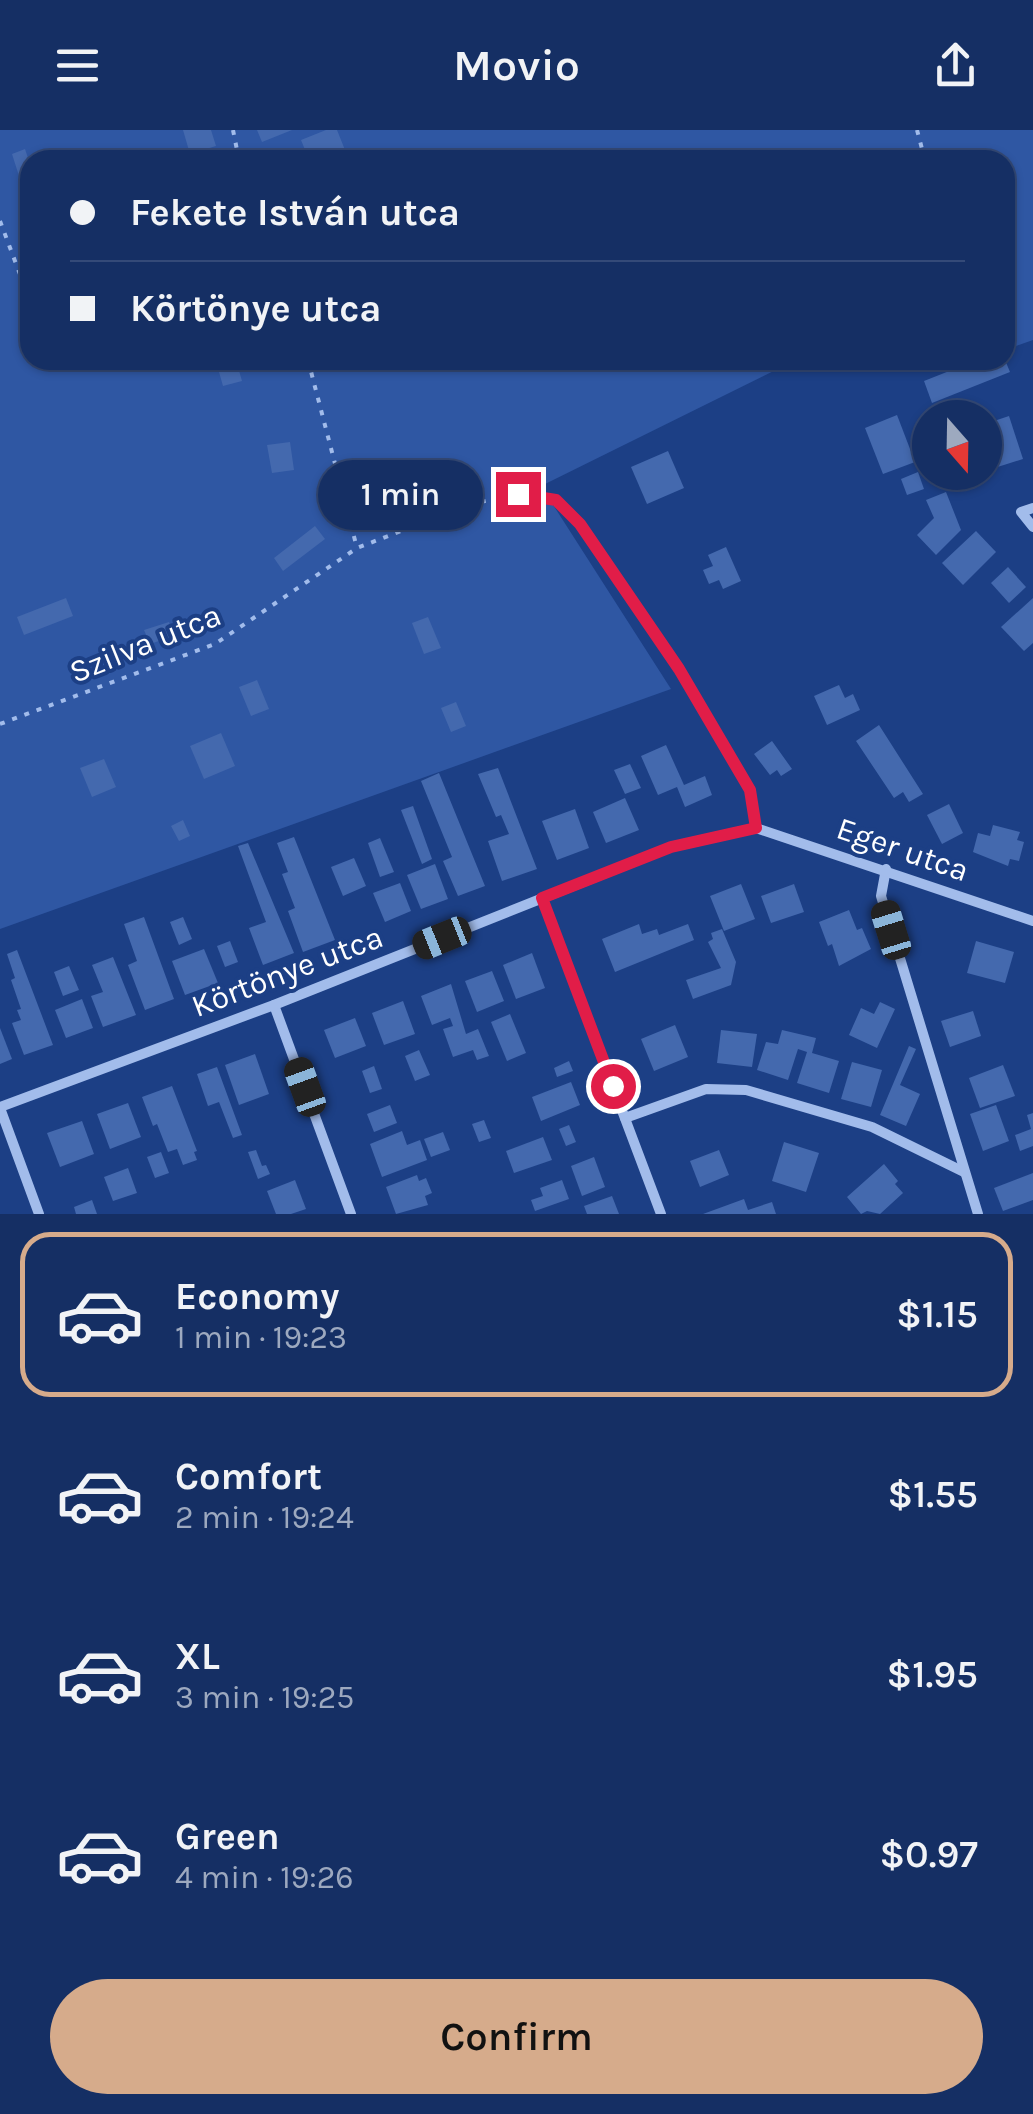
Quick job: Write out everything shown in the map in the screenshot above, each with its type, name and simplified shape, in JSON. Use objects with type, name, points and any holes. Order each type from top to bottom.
[{"type":"street","points":[[518,494],[556,500],[580,524],[679,669],[750,790],[756,828]]},
{"type":"street","points":[[1033,508],[1022,512],[1033,526]]},
{"type":"street","name":"Eger utca","points":[[756,828],[1033,921]]},
{"type":"street","name":"Körtönye utca","points":[[0,1107],[671,847],[756,828]]},
{"type":"street","points":[[886,869],[881,896],[978,1214]]},
{"type":"street","points":[[542,898],[661,1214]]},
{"type":"street","points":[[274,1004],[351,1214]]},
{"type":"street","points":[[625,1118],[706,1089],[746,1090],[872,1127],[964,1172]]},
{"type":"street","points":[[0,1107],[39,1214]]},
{"type":"path","points":[[0,222],[20,275]]},
{"type":"path","points":[[311,370],[357,548]]},
{"type":"path","name":"Szilva utca","points":[[0,724],[215,644],[357,548],[471,504],[518,494]]},
{"type":"shaded area","points":[[0,130],[1033,130],[1033,340],[1015,346],[1015,150],[20,150],[20,370],[776,370],[541,486],[671,689],[0,929]]},
{"type":"building","points":[[183,130],[211,130],[216,146],[189,150]]},
{"type":"building","points":[[257,130],[292,130],[262,142]]},
{"type":"building","points":[[337,130],[345,150],[305,150],[301,140]]},
{"type":"building","points":[[20,151],[20,176],[19,176],[12,154]]},
{"type":"building","points":[[239,370],[242,381],[223,386],[219,372]]},
{"type":"building","points":[[952,370],[1010,372],[940,400],[931,400],[924,381]]},
{"type":"building","points":[[897,415],[912,463],[883,474],[865,428]]},
{"type":"building","points":[[1009,416],[1023,459],[1002,466],[1002,418]]},
{"type":"building","points":[[290,442],[294,470],[272,473],[267,445]]},
{"type":"building","points":[[668,451],[684,488],[647,504],[631,467]]},
{"type":"building","points":[[912,474],[912,490],[921,490],[907,495],[901,479]]},
{"type":"building","points":[[946,492],[961,530],[936,555],[917,535],[934,518],[926,500]]},
{"type":"building","points":[[315,526],[325,539],[283,571],[274,558]]},
{"type":"building","points":[[976,531],[996,552],[963,585],[942,563]]},
{"type":"building","points":[[726,547],[741,581],[723,589],[719,580],[709,584],[703,570],[713,566],[708,555]]},
{"type":"building","points":[[1008,567],[1026,587],[1009,603],[991,583]]},
{"type":"building","points":[[66,598],[73,616],[24,635],[17,617]]},
{"type":"building","points":[[1033,598],[1033,643],[1024,651],[1001,627]]},
{"type":"building","points":[[428,617],[441,648],[424,654],[412,623]]},
{"type":"building","points":[[169,622],[174,636],[150,644],[144,630]]},
{"type":"building","points":[[257,680],[269,709],[251,716],[239,687]]},
{"type":"building","points":[[839,685],[845,698],[853,694],[860,710],[827,725],[814,696]]},
{"type":"building","points":[[456,702],[466,726],[451,732],[441,708]]},
{"type":"building","points":[[879,725],[923,794],[909,802],[903,792],[894,798],[856,741]]},
{"type":"building","points":[[221,733],[235,766],[204,779],[190,746]]},
{"type":"building","points":[[772,741],[792,769],[781,776],[777,770],[770,775],[754,754]]},
{"type":"building","points":[[666,745],[684,785],[705,776],[712,795],[685,807],[677,787],[658,795],[641,756]]},
{"type":"building","points":[[104,759],[116,787],[92,797],[80,768]]},
{"type":"building","points":[[630,764],[641,788],[625,794],[614,770]]},
{"type":"building","points":[[498,768],[537,869],[502,881],[488,841],[509,834],[501,815],[496,817],[478,774]]},
{"type":"building","points":[[439,773],[485,886],[458,896],[443,861],[452,857],[421,781]]},
{"type":"building","points":[[625,798],[639,830],[606,843],[593,812]]},
{"type":"building","points":[[949,804],[963,833],[942,844],[927,815]]},
{"type":"building","points":[[413,806],[432,859],[422,864],[401,810]]},
{"type":"building","points":[[575,809],[589,848],[557,860],[542,821]]},
{"type":"building","points":[[183,820],[190,836],[179,841],[171,826]]},
{"type":"building","points":[[993,825],[1020,832],[1017,840],[1024,842],[1019,861],[1010,859],[1008,866],[973,852],[978,833],[990,836]]},
{"type":"building","points":[[294,837],[335,940],[303,952],[288,911],[295,908],[282,874],[288,872],[277,843]]},
{"type":"building","points":[[380,838],[394,872],[380,877],[368,843]]},
{"type":"building","points":[[248,843],[294,953],[263,965],[249,928],[266,922],[238,846]]},
{"type":"building","points":[[354,858],[366,886],[343,896],[331,867]]},
{"type":"building","points":[[435,864],[448,899],[421,909],[407,875]]},
{"type":"building","points":[[400,883],[411,911],[385,922],[373,893]]},
{"type":"building","points":[[741,884],[755,919],[724,931],[710,896]]},
{"type":"building","points":[[794,884],[804,912],[771,923],[761,896]]},
{"type":"building","points":[[849,910],[871,949],[839,966],[819,922]]},
{"type":"building","points":[[144,917],[174,999],[145,1010],[128,965],[137,961],[124,924]]},
{"type":"building","points":[[183,917],[192,939],[179,945],[170,922]]},
{"type":"building","points":[[639,924],[642,934],[657,929],[659,935],[688,924],[694,940],[615,972],[602,939]]},
{"type":"building","points":[[722,929],[736,962],[731,985],[693,999],[686,980],[721,968],[708,942],[713,939],[711,933]]},
{"type":"building","points":[[230,941],[238,962],[225,967],[217,946]]},
{"type":"building","points":[[976,941],[1014,952],[1005,983],[967,973]]},
{"type":"building","points":[[204,949],[218,983],[185,995],[172,961]]},
{"type":"building","points":[[17,950],[53,1045],[24,1055],[12,1023],[21,1020],[17,1010],[21,1009],[7,954]]},
{"type":"building","points":[[532,953],[545,988],[516,999],[503,965]]},
{"type":"building","points":[[113,957],[136,1015],[103,1027],[91,996],[103,992],[92,965]]},
{"type":"building","points":[[69,966],[79,990],[63,996],[54,972]]},
{"type":"building","points":[[492,971],[504,1001],[477,1012],[465,981]]},
{"type":"building","points":[[451,984],[466,1034],[478,1029],[489,1056],[477,1060],[473,1050],[453,1057],[443,1029],[453,1026],[450,1018],[432,1025],[421,996]]},
{"type":"building","points":[[82,999],[93,1028],[66,1038],[55,1010]]},
{"type":"building","points":[[403,1001],[415,1034],[384,1045],[372,1013]]},
{"type":"building","points":[[880,1002],[895,1009],[877,1048],[849,1035],[861,1008],[874,1014]]},
{"type":"building","points":[[973,1011],[981,1036],[950,1047],[941,1021]]},
{"type":"building","points":[[510,1014],[526,1053],[507,1061],[491,1022]]},
{"type":"building","points":[[355,1018],[366,1046],[335,1058],[324,1030]]},
{"type":"building","points":[[675,1025],[688,1057],[654,1071],[641,1039]]},
{"type":"building","points":[[0,1028],[12,1059],[0,1064]]},
{"type":"building","points":[[721,1030],[757,1034],[752,1067],[717,1063]]},
{"type":"building","points":[[782,1030],[816,1038],[812,1053],[839,1061],[829,1093],[797,1083],[807,1052],[798,1049],[788,1080],[757,1070],[766,1042],[778,1044]]},
{"type":"building","points":[[909,1046],[916,1049],[900,1085],[920,1094],[906,1126],[880,1115]]},
{"type":"building","points":[[419,1050],[430,1075],[415,1081],[405,1056]]},
{"type":"building","points":[[255,1054],[269,1094],[239,1105],[225,1065]]},
{"type":"building","points":[[569,1061],[573,1071],[557,1077],[554,1068]]},
{"type":"building","points":[[852,1062],[882,1070],[871,1107],[841,1099]]},
{"type":"building","points":[[1003,1065],[1015,1096],[980,1108],[969,1078]]},
{"type":"building","points":[[374,1066],[382,1089],[370,1093],[362,1071]]},
{"type":"building","points":[[217,1067],[242,1135],[233,1138],[219,1102],[208,1106],[197,1074]]},
{"type":"building","points":[[571,1082],[580,1105],[541,1121],[532,1097]]},
{"type":"building","points":[[172,1086],[197,1151],[197,1160],[183,1165],[177,1149],[168,1152],[142,1097]]},
{"type":"building","points":[[128,1103],[141,1137],[110,1149],[97,1114]]},
{"type":"building","points":[[390,1105],[397,1123],[374,1132],[367,1114]]},
{"type":"building","points":[[996,1105],[1009,1141],[983,1151],[970,1114]]},
{"type":"building","points":[[1033,1113],[1033,1146],[1020,1151],[1015,1135],[1031,1129],[1027,1115]]},
{"type":"building","points":[[484,1120],[491,1138],[479,1142],[472,1124]]},
{"type":"building","points":[[82,1121],[94,1154],[60,1167],[47,1133]]},
{"type":"building","points":[[569,1125],[576,1142],[566,1146],[559,1129]]},
{"type":"building","points":[[402,1131],[407,1145],[420,1140],[427,1160],[382,1177],[370,1144]]},
{"type":"building","points":[[443,1132],[450,1150],[431,1157],[424,1139]]},
{"type":"building","points":[[543,1137],[552,1160],[514,1173],[506,1151]]},
{"type":"building","points":[[784,1142],[819,1153],[806,1192],[772,1181]]},
{"type":"building","points":[[256,1150],[270,1174],[258,1179],[248,1152]]},
{"type":"building","points":[[719,1150],[729,1175],[700,1187],[690,1161]]},
{"type":"building","points":[[161,1152],[169,1173],[155,1178],[147,1157]]},
{"type":"building","points":[[594,1157],[605,1187],[582,1196],[571,1166]]},
{"type":"building","points":[[884,1164],[903,1193],[880,1214],[861,1214],[847,1197]]},
{"type":"building","points":[[128,1168],[137,1193],[113,1201],[104,1177]]},
{"type":"building","points":[[1033,1173],[1033,1200],[1003,1211],[994,1188]]},
{"type":"building","points":[[417,1175],[419,1181],[426,1178],[432,1193],[425,1196],[428,1205],[396,1214],[386,1187]]},
{"type":"building","points":[[295,1180],[306,1209],[276,1214],[267,1191]]},
{"type":"building","points":[[562,1180],[569,1199],[535,1211],[531,1200],[543,1196],[540,1188]]},
{"type":"building","points":[[612,1196],[619,1214],[587,1214],[584,1206]]},
{"type":"building","points":[[744,1199],[748,1210],[772,1202],[776,1214],[703,1214]]},
{"type":"building","points":[[92,1200],[97,1214],[76,1214],[74,1207]]},
{"type":"route","points":[[518,494],[556,500],[580,524],[679,669],[750,790],[756,811],[756,828],[671,847],[542,898],[613,1086]]}]
